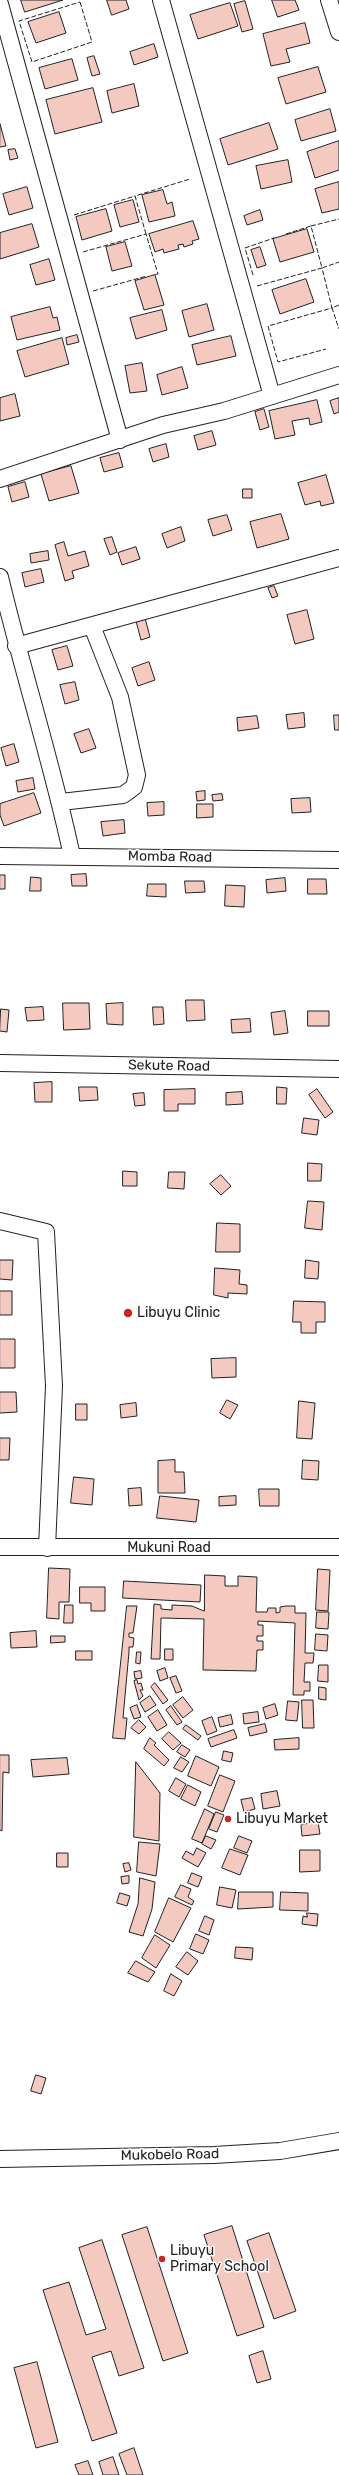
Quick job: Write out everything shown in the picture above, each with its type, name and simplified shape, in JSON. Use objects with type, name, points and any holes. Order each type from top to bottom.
[{"type":"street","points":[[161,0],[272,396]]},
{"type":"street","points":[[329,0],[339,32]]},
{"type":"street","points":[[0,4],[120,440]]},
{"type":"street","points":[[0,479],[163,425],[224,411],[339,375]]},
{"type":"street","points":[[16,646],[339,558]]},
{"type":"street","points":[[0,577],[16,646],[61,802],[72,856]]},
{"type":"street","points":[[61,802],[123,795],[134,787],[138,775],[120,698],[92,626]]},
{"type":"street","name":"Momba Road","points":[[0,856],[339,860]]},
{"type":"street","name":"Sekute Road","points":[[0,1062],[339,1070]]},
{"type":"street","points":[[0,1221],[46,1232],[54,1386],[47,1548]]},
{"type":"street","name":"Mukuni Road","points":[[0,1547],[339,1548]]},
{"type":"street","name":"Mukobelo Road","points":[[0,2159],[280,2151],[339,2141]]},
{"type":"building","points":[[21,0],[63,0],[25,12]]},
{"type":"building","points":[[107,0],[126,0],[129,9],[112,15]]},
{"type":"building","points":[[272,0],[295,0],[299,10],[278,17]]},
{"type":"building","points":[[245,1],[253,29],[242,32],[234,4]]},
{"type":"building","points":[[230,3],[238,26],[198,39],[190,15]]},
{"type":"building","points":[[59,12],[66,33],[36,43],[28,22]]},
{"type":"building","points":[[305,23],[310,43],[286,49],[290,62],[271,66],[263,34]]},
{"type":"building","points":[[154,44],[158,57],[134,65],[130,52]]},
{"type":"building","points":[[94,56],[100,74],[92,76],[87,58]]},
{"type":"building","points":[[72,59],[78,80],[45,89],[39,68]]},
{"type":"building","points":[[318,67],[326,92],[286,104],[278,78]]},
{"type":"building","points":[[134,84],[139,106],[112,113],[107,91]]},
{"type":"building","points":[[93,88],[102,122],[55,134],[46,100]]},
{"type":"building","points":[[330,109],[336,131],[301,141],[295,120]]},
{"type":"building","points":[[269,123],[278,149],[228,165],[220,139]]},
{"type":"building","points":[[0,124],[6,146],[0,147]]},
{"type":"building","points":[[339,141],[339,170],[315,178],[307,152]]},
{"type":"building","points":[[15,149],[18,158],[10,160],[8,150]]},
{"type":"building","points":[[288,160],[292,182],[261,189],[256,166]]},
{"type":"building","points":[[339,182],[339,209],[322,213],[315,189]]},
{"type":"building","points":[[27,187],[33,208],[9,215],[3,194]]},
{"type":"building","points":[[163,190],[167,204],[172,202],[175,216],[149,222],[142,195]]},
{"type":"building","points":[[133,200],[139,222],[120,227],[114,205]]},
{"type":"building","points":[[106,209],[112,231],[82,240],[76,217]]},
{"type":"building","points":[[260,210],[263,220],[247,225],[244,216]]},
{"type":"building","points":[[193,221],[199,239],[192,241],[193,244],[184,247],[183,244],[178,245],[179,249],[164,253],[163,249],[155,252],[149,234]]},
{"type":"building","points":[[32,224],[39,247],[0,259],[0,233]]},
{"type":"building","points":[[307,229],[314,252],[280,262],[273,239]]},
{"type":"building","points":[[125,242],[132,266],[112,271],[106,247]]},
{"type":"building","points":[[260,247],[266,265],[257,268],[251,250]]},
{"type":"building","points":[[49,259],[55,280],[36,285],[30,265]]},
{"type":"building","points":[[155,275],[164,305],[144,310],[135,281]]},
{"type":"building","points":[[306,279],[314,302],[280,314],[272,290]]},
{"type":"building","points":[[207,304],[214,330],[189,337],[182,311]]},
{"type":"building","points":[[50,307],[53,318],[57,317],[60,330],[17,340],[11,317]]},
{"type":"building","points":[[162,310],[167,330],[136,339],[130,318]]},
{"type":"building","points":[[77,335],[79,342],[67,345],[66,338]]},
{"type":"building","points":[[231,336],[236,356],[197,365],[192,345]]},
{"type":"building","points":[[62,338],[69,364],[25,377],[17,351]]},
{"type":"building","points":[[142,363],[147,391],[130,393],[125,366]]},
{"type":"building","points":[[182,367],[188,388],[162,395],[157,375]]},
{"type":"building","points":[[15,394],[20,416],[0,421],[0,398]]},
{"type":"building","points":[[339,398],[339,412],[334,414],[330,401]]},
{"type":"building","points":[[317,400],[322,422],[310,425],[309,418],[292,421],[295,435],[275,439],[269,411]]},
{"type":"building","points":[[264,409],[269,427],[260,430],[255,412]]},
{"type":"building","points":[[212,431],[216,445],[198,450],[194,436]]},
{"type":"building","points":[[166,444],[169,457],[153,462],[149,449]]},
{"type":"building","points":[[119,453],[123,467],[104,472],[100,458]]},
{"type":"building","points":[[71,466],[79,493],[49,501],[41,474]]},
{"type":"building","points":[[326,475],[334,503],[321,506],[320,501],[305,505],[298,483]]},
{"type":"building","points":[[25,482],[29,497],[12,502],[8,487]]},
{"type":"building","points":[[243,489],[252,489],[252,498],[243,498]]},
{"type":"building","points":[[281,514],[289,539],[257,548],[250,522]]},
{"type":"building","points":[[227,515],[232,530],[213,536],[208,520]]},
{"type":"building","points":[[181,527],[185,541],[167,548],[162,534]]},
{"type":"building","points":[[112,537],[117,552],[110,555],[104,539]]},
{"type":"building","points":[[64,542],[68,556],[85,551],[89,566],[72,571],[74,578],[65,581],[55,545]]},
{"type":"building","points":[[136,547],[140,559],[122,565],[118,553]]},
{"type":"building","points":[[48,551],[49,560],[31,563],[30,554]]},
{"type":"building","points":[[41,569],[44,582],[25,587],[22,573]]},
{"type":"building","points":[[274,586],[278,596],[272,598],[268,588]]},
{"type":"building","points":[[307,610],[314,639],[295,644],[287,615]]},
{"type":"building","points":[[145,618],[150,637],[141,640],[136,621]]},
{"type":"building","points":[[67,646],[73,666],[58,670],[52,650]]},
{"type":"building","points":[[149,662],[155,680],[138,686],[132,668]]},
{"type":"building","points":[[75,682],[79,700],[65,704],[60,685]]},
{"type":"building","points":[[304,713],[305,727],[288,729],[286,715]]},
{"type":"building","points":[[334,715],[339,715],[339,730],[335,730]]},
{"type":"building","points":[[257,716],[259,728],[238,731],[237,718]]},
{"type":"building","points":[[89,729],[96,748],[81,753],[74,734]]},
{"type":"building","points":[[14,744],[19,762],[6,766],[1,748]]},
{"type":"building","points":[[33,778],[35,789],[18,792],[16,781]]},
{"type":"building","points":[[205,791],[205,800],[197,801],[196,792]]},
{"type":"building","points":[[34,793],[41,813],[4,826],[0,815],[0,804]]},
{"type":"building","points":[[222,794],[223,800],[213,801],[212,795]]},
{"type":"building","points":[[310,798],[311,812],[292,813],[291,799]]},
{"type":"building","points":[[164,802],[164,815],[148,816],[147,803]]},
{"type":"building","points":[[197,804],[213,804],[213,817],[197,818]]},
{"type":"building","points":[[124,820],[125,833],[103,836],[101,822]]},
{"type":"building","points":[[86,874],[87,886],[72,886],[71,875]]},
{"type":"building","points":[[0,875],[5,875],[5,889],[0,889]]},
{"type":"building","points":[[31,877],[41,878],[41,891],[30,891]]},
{"type":"building","points":[[285,878],[286,891],[267,893],[266,880]]},
{"type":"building","points":[[308,879],[326,879],[327,894],[308,894]]},
{"type":"building","points":[[185,881],[204,881],[205,892],[186,893]]},
{"type":"building","points":[[148,884],[166,884],[166,897],[147,896]]},
{"type":"building","points":[[226,885],[245,886],[244,907],[225,906]]},
{"type":"building","points":[[186,1000],[204,1000],[205,1020],[187,1021]]},
{"type":"building","points":[[63,1003],[89,1003],[90,1029],[64,1030]]},
{"type":"building","points":[[123,1003],[123,1025],[107,1024],[106,1004]]},
{"type":"building","points":[[43,1007],[44,1020],[27,1021],[25,1008]]},
{"type":"building","points":[[153,1007],[163,1007],[164,1024],[154,1025]]},
{"type":"building","points":[[1,1009],[9,1010],[7,1032],[0,1031]]},
{"type":"building","points":[[285,1011],[288,1033],[274,1035],[271,1013]]},
{"type":"building","points":[[308,1011],[329,1011],[329,1026],[308,1026]]},
{"type":"building","points":[[250,1019],[251,1032],[232,1033],[231,1020]]},
{"type":"building","points":[[52,1082],[52,1102],[35,1102],[34,1083]]},
{"type":"building","points":[[79,1087],[97,1087],[98,1100],[80,1101]]},
{"type":"building","points":[[277,1087],[287,1088],[286,1104],[277,1104]]},
{"type":"building","points":[[195,1089],[195,1104],[178,1104],[178,1111],[164,1111],[164,1090]]},
{"type":"building","points":[[317,1089],[333,1112],[325,1118],[309,1095]]},
{"type":"building","points":[[242,1092],[243,1104],[226,1105],[226,1093]]},
{"type":"building","points":[[144,1093],[145,1105],[135,1106],[133,1094]]},
{"type":"building","points":[[304,1118],[319,1120],[317,1135],[302,1133]]},
{"type":"building","points":[[308,1163],[322,1164],[321,1181],[308,1181]]},
{"type":"building","points":[[123,1171],[137,1172],[137,1186],[123,1186]]},
{"type":"building","points":[[169,1172],[185,1172],[184,1189],[168,1188]]},
{"type":"building","points":[[221,1175],[231,1186],[221,1195],[210,1184]]},
{"type":"building","points":[[308,1201],[324,1202],[322,1230],[305,1228]]},
{"type":"building","points":[[217,1223],[240,1224],[240,1252],[216,1252]]},
{"type":"building","points":[[0,1260],[13,1260],[12,1280],[0,1279]]},
{"type":"building","points":[[306,1260],[319,1262],[318,1279],[305,1278]]},
{"type":"building","points":[[215,1268],[240,1270],[239,1284],[247,1285],[247,1294],[228,1293],[228,1298],[214,1295]]},
{"type":"building","points":[[0,1291],[12,1291],[12,1315],[0,1315]]},
{"type":"building","points":[[294,1301],[325,1302],[325,1322],[316,1322],[316,1333],[301,1333],[301,1322],[293,1322]]},
{"type":"building","points":[[0,1339],[15,1339],[15,1368],[0,1368]]},
{"type":"building","points":[[236,1358],[236,1377],[212,1378],[211,1359]]},
{"type":"building","points":[[0,1392],[16,1392],[17,1412],[0,1413]]},
{"type":"building","points":[[227,1400],[238,1405],[230,1419],[220,1413]]},
{"type":"building","points":[[299,1401],[315,1403],[312,1439],[297,1438]]},
{"type":"building","points":[[136,1403],[137,1416],[121,1418],[120,1405]]},
{"type":"building","points":[[76,1404],[87,1404],[87,1420],[76,1420]]},
{"type":"building","points":[[0,1438],[10,1438],[9,1460],[0,1460]]},
{"type":"building","points":[[175,1460],[175,1472],[184,1472],[185,1493],[158,1493],[158,1461]]},
{"type":"building","points":[[303,1460],[319,1461],[318,1480],[302,1479]]},
{"type":"building","points":[[74,1477],[94,1479],[92,1505],[71,1503]]},
{"type":"building","points":[[141,1488],[142,1505],[129,1506],[128,1489]]},
{"type":"building","points":[[259,1489],[279,1489],[279,1506],[260,1506]]},
{"type":"building","points":[[160,1496],[199,1500],[196,1522],[157,1518]]},
{"type":"building","points":[[236,1496],[236,1505],[219,1506],[219,1497]]},
{"type":"building","points":[[49,1568],[70,1569],[69,1602],[59,1602],[59,1619],[47,1618]]},
{"type":"building","points":[[318,1569],[330,1570],[328,1611],[316,1610]]},
{"type":"building","points":[[205,1575],[225,1576],[225,1586],[238,1586],[238,1576],[257,1577],[256,1612],[267,1612],[268,1608],[276,1608],[276,1613],[280,1612],[280,1607],[295,1606],[295,1613],[306,1613],[305,1653],[314,1653],[313,1663],[305,1663],[304,1682],[310,1682],[310,1691],[304,1691],[304,1695],[293,1695],[295,1623],[258,1621],[258,1625],[263,1625],[263,1636],[257,1636],[257,1641],[263,1641],[263,1650],[257,1650],[256,1671],[203,1670],[204,1619],[161,1618],[160,1659],[151,1659],[154,1604],[161,1605],[161,1609],[172,1610],[172,1605],[192,1606],[204,1611]]},
{"type":"building","points":[[124,1581],[201,1585],[200,1602],[123,1598]]},
{"type":"building","points":[[80,1587],[105,1587],[105,1611],[91,1611],[91,1603],[80,1603]]},
{"type":"building","points":[[65,1605],[73,1605],[73,1623],[64,1623]]},
{"type":"building","points":[[127,1606],[137,1606],[133,1633],[129,1633],[129,1637],[134,1638],[133,1647],[129,1647],[123,1718],[127,1718],[125,1739],[113,1738]]},
{"type":"building","points":[[317,1612],[329,1612],[328,1629],[316,1628]]},
{"type":"building","points":[[36,1631],[37,1647],[11,1648],[10,1633]]},
{"type":"building","points":[[316,1634],[328,1635],[327,1651],[315,1650]]},
{"type":"building","points":[[51,1636],[65,1636],[65,1642],[51,1643]]},
{"type":"building","points":[[165,1649],[173,1649],[173,1660],[165,1660]]},
{"type":"building","points":[[76,1651],[92,1651],[92,1660],[76,1660]]},
{"type":"building","points":[[137,1652],[141,1652],[140,1664],[136,1663]]},
{"type":"building","points":[[319,1665],[328,1665],[328,1682],[318,1681]]},
{"type":"building","points":[[165,1668],[168,1678],[160,1681],[157,1671]]},
{"type":"building","points":[[141,1671],[142,1678],[135,1679],[134,1672]]},
{"type":"building","points":[[176,1676],[182,1691],[176,1693],[170,1678]]},
{"type":"building","points":[[137,1680],[138,1684],[141,1683],[143,1690],[140,1690],[143,1696],[139,1700],[134,1681]]},
{"type":"building","points":[[155,1683],[168,1700],[163,1704],[151,1687]]},
{"type":"building","points":[[319,1687],[326,1688],[326,1700],[319,1699]]},
{"type":"building","points":[[150,1696],[156,1705],[145,1712],[140,1703]]},
{"type":"building","points":[[183,1697],[193,1710],[183,1718],[173,1705]]},
{"type":"building","points":[[302,1700],[313,1700],[314,1728],[303,1728]]},
{"type":"building","points":[[288,1701],[299,1702],[297,1721],[286,1720]]},
{"type":"building","points":[[275,1704],[278,1715],[266,1719],[263,1708]]},
{"type":"building","points":[[137,1705],[141,1717],[134,1719],[130,1708]]},
{"type":"building","points":[[171,1706],[182,1722],[177,1725],[166,1710]]},
{"type":"building","points":[[158,1710],[167,1725],[157,1731],[148,1717]]},
{"type":"building","points":[[258,1712],[259,1722],[244,1724],[243,1714]]},
{"type":"building","points":[[231,1715],[233,1724],[220,1727],[218,1718]]},
{"type":"building","points":[[212,1717],[217,1731],[207,1735],[202,1721]]},
{"type":"building","points":[[139,1720],[146,1727],[139,1734],[131,1728]]},
{"type":"building","points":[[265,1724],[267,1732],[250,1736],[248,1728]]},
{"type":"building","points":[[186,1725],[201,1736],[198,1740],[183,1729]]},
{"type":"building","points":[[234,1730],[237,1738],[211,1747],[208,1739]]},
{"type":"building","points":[[169,1732],[181,1743],[173,1750],[162,1739]]},
{"type":"building","points":[[150,1738],[156,1743],[154,1745],[169,1760],[164,1766],[144,1749]]},
{"type":"building","points":[[299,1738],[299,1749],[275,1750],[274,1740]]},
{"type":"building","points":[[182,1745],[190,1750],[185,1757],[177,1752]]},
{"type":"building","points":[[224,1751],[233,1753],[231,1762],[222,1760]]},
{"type":"building","points":[[0,1755],[9,1755],[9,1773],[3,1772],[2,1831],[0,1830]]},
{"type":"building","points":[[196,1756],[219,1767],[211,1786],[188,1776]]},
{"type":"building","points":[[181,1757],[189,1762],[182,1772],[174,1768]]},
{"type":"building","points":[[67,1758],[69,1774],[33,1777],[31,1760]]},
{"type":"building","points":[[136,1762],[160,1793],[159,1841],[134,1837]]},
{"type":"building","points":[[220,1775],[235,1781],[223,1812],[208,1806]]},
{"type":"building","points":[[176,1778],[186,1784],[179,1797],[169,1791]]},
{"type":"building","points":[[188,1785],[201,1792],[195,1806],[181,1799]]},
{"type":"building","points":[[277,1791],[280,1806],[263,1809],[261,1794]]},
{"type":"building","points":[[252,1798],[255,1809],[244,1812],[241,1800]]},
{"type":"building","points":[[205,1809],[214,1814],[202,1843],[192,1839]]},
{"type":"building","points":[[216,1812],[224,1815],[217,1832],[209,1829]]},
{"type":"building","points":[[318,1822],[320,1834],[302,1836],[301,1825]]},
{"type":"building","points":[[206,1836],[216,1840],[211,1849],[202,1844]]},
{"type":"building","points":[[239,1836],[252,1841],[247,1853],[234,1848]]},
{"type":"building","points":[[139,1842],[160,1844],[156,1876],[137,1872]]},
{"type":"building","points":[[197,1848],[206,1853],[198,1867],[182,1858],[186,1851],[193,1855]]},
{"type":"building","points":[[230,1849],[248,1855],[240,1875],[222,1868]]},
{"type":"building","points":[[300,1850],[320,1850],[320,1871],[300,1872]]},
{"type":"building","points":[[57,1853],[68,1853],[68,1867],[57,1867]]},
{"type":"building","points":[[129,1863],[131,1870],[125,1872],[123,1864]]},
{"type":"building","points":[[192,1873],[202,1877],[198,1887],[188,1883]]},
{"type":"building","points":[[129,1876],[129,1883],[122,1884],[121,1877]]},
{"type":"building","points":[[140,1878],[155,1882],[152,1909],[143,1936],[129,1932],[138,1904]]},
{"type":"building","points":[[181,1885],[191,1889],[188,1897],[194,1901],[192,1905],[175,1897]]},
{"type":"building","points":[[220,1887],[236,1890],[232,1908],[217,1905]]},
{"type":"building","points":[[239,1892],[273,1892],[273,1907],[238,1909]]},
{"type":"building","points":[[281,1892],[308,1893],[308,1911],[280,1910]]},
{"type":"building","points":[[120,1893],[130,1896],[127,1906],[117,1903]]},
{"type":"building","points":[[169,1898],[191,1908],[173,1942],[155,1932]]},
{"type":"building","points":[[307,1913],[318,1914],[317,1926],[302,1924],[303,1916],[307,1917]]},
{"type":"building","points":[[205,1916],[214,1920],[209,1935],[199,1931]]},
{"type":"building","points":[[196,1934],[209,1940],[203,1954],[190,1949]]},
{"type":"building","points":[[155,1935],[170,1945],[156,1968],[142,1958]]},
{"type":"building","points":[[236,1947],[253,1948],[252,1960],[235,1958]]},
{"type":"building","points":[[187,1952],[198,1961],[188,1975],[176,1967]]},
{"type":"building","points":[[136,1961],[155,1972],[148,1982],[128,1973]]},
{"type":"building","points":[[171,1974],[182,1981],[174,1996],[164,1991]]},
{"type":"building","points":[[36,2075],[46,2078],[41,2094],[31,2091]]},
{"type":"building","points":[[232,2226],[264,2327],[237,2336],[204,2235]]},
{"type":"building","points":[[147,2227],[188,2353],[163,2361],[122,2235]]},
{"type":"building","points":[[269,2233],[296,2311],[274,2319],[247,2241]]},
{"type":"building","points":[[102,2240],[144,2368],[119,2376],[111,2351],[92,2357],[117,2433],[92,2441],[43,2290],[69,2282],[86,2335],[106,2329],[79,2248]]},
{"type":"building","points":[[263,2351],[271,2379],[257,2383],[249,2356]]},
{"type":"building","points":[[37,2362],[58,2442],[36,2448],[14,2368]]},
{"type":"building","points":[[134,2448],[143,2475],[127,2475],[119,2454]]},
{"type":"building","points":[[113,2457],[119,2475],[103,2475],[99,2462]]},
{"type":"building","points":[[88,2461],[93,2475],[79,2475],[75,2465]]},
{"type":"fence","points":[[80,2],[92,42],[32,62],[19,21],[80,2]]},
{"type":"fence","points":[[146,234],[135,196],[190,179]]},
{"type":"fence","points":[[74,215],[135,196]]},
{"type":"fence","points":[[311,226],[339,219]]},
{"type":"fence","points":[[286,234],[311,226],[322,268],[339,262]]},
{"type":"fence","points":[[83,252],[146,234],[158,274],[153,275]]},
{"type":"fence","points":[[253,275],[245,248],[274,238]]},
{"type":"fence","points":[[257,286],[322,268],[332,308],[268,326],[278,362],[326,349]]},
{"type":"fence","points":[[93,291],[147,276]]},
{"type":"fence","points":[[339,305],[332,308],[339,329]]},
{"type":"place","name":"Libuyu Clinic","points":[[128,1313]]},
{"type":"place","name":"Libuyu Market","points":[[228,1819]]},
{"type":"place","name":"Libuyu Primary School","points":[[162,2259]]}]
